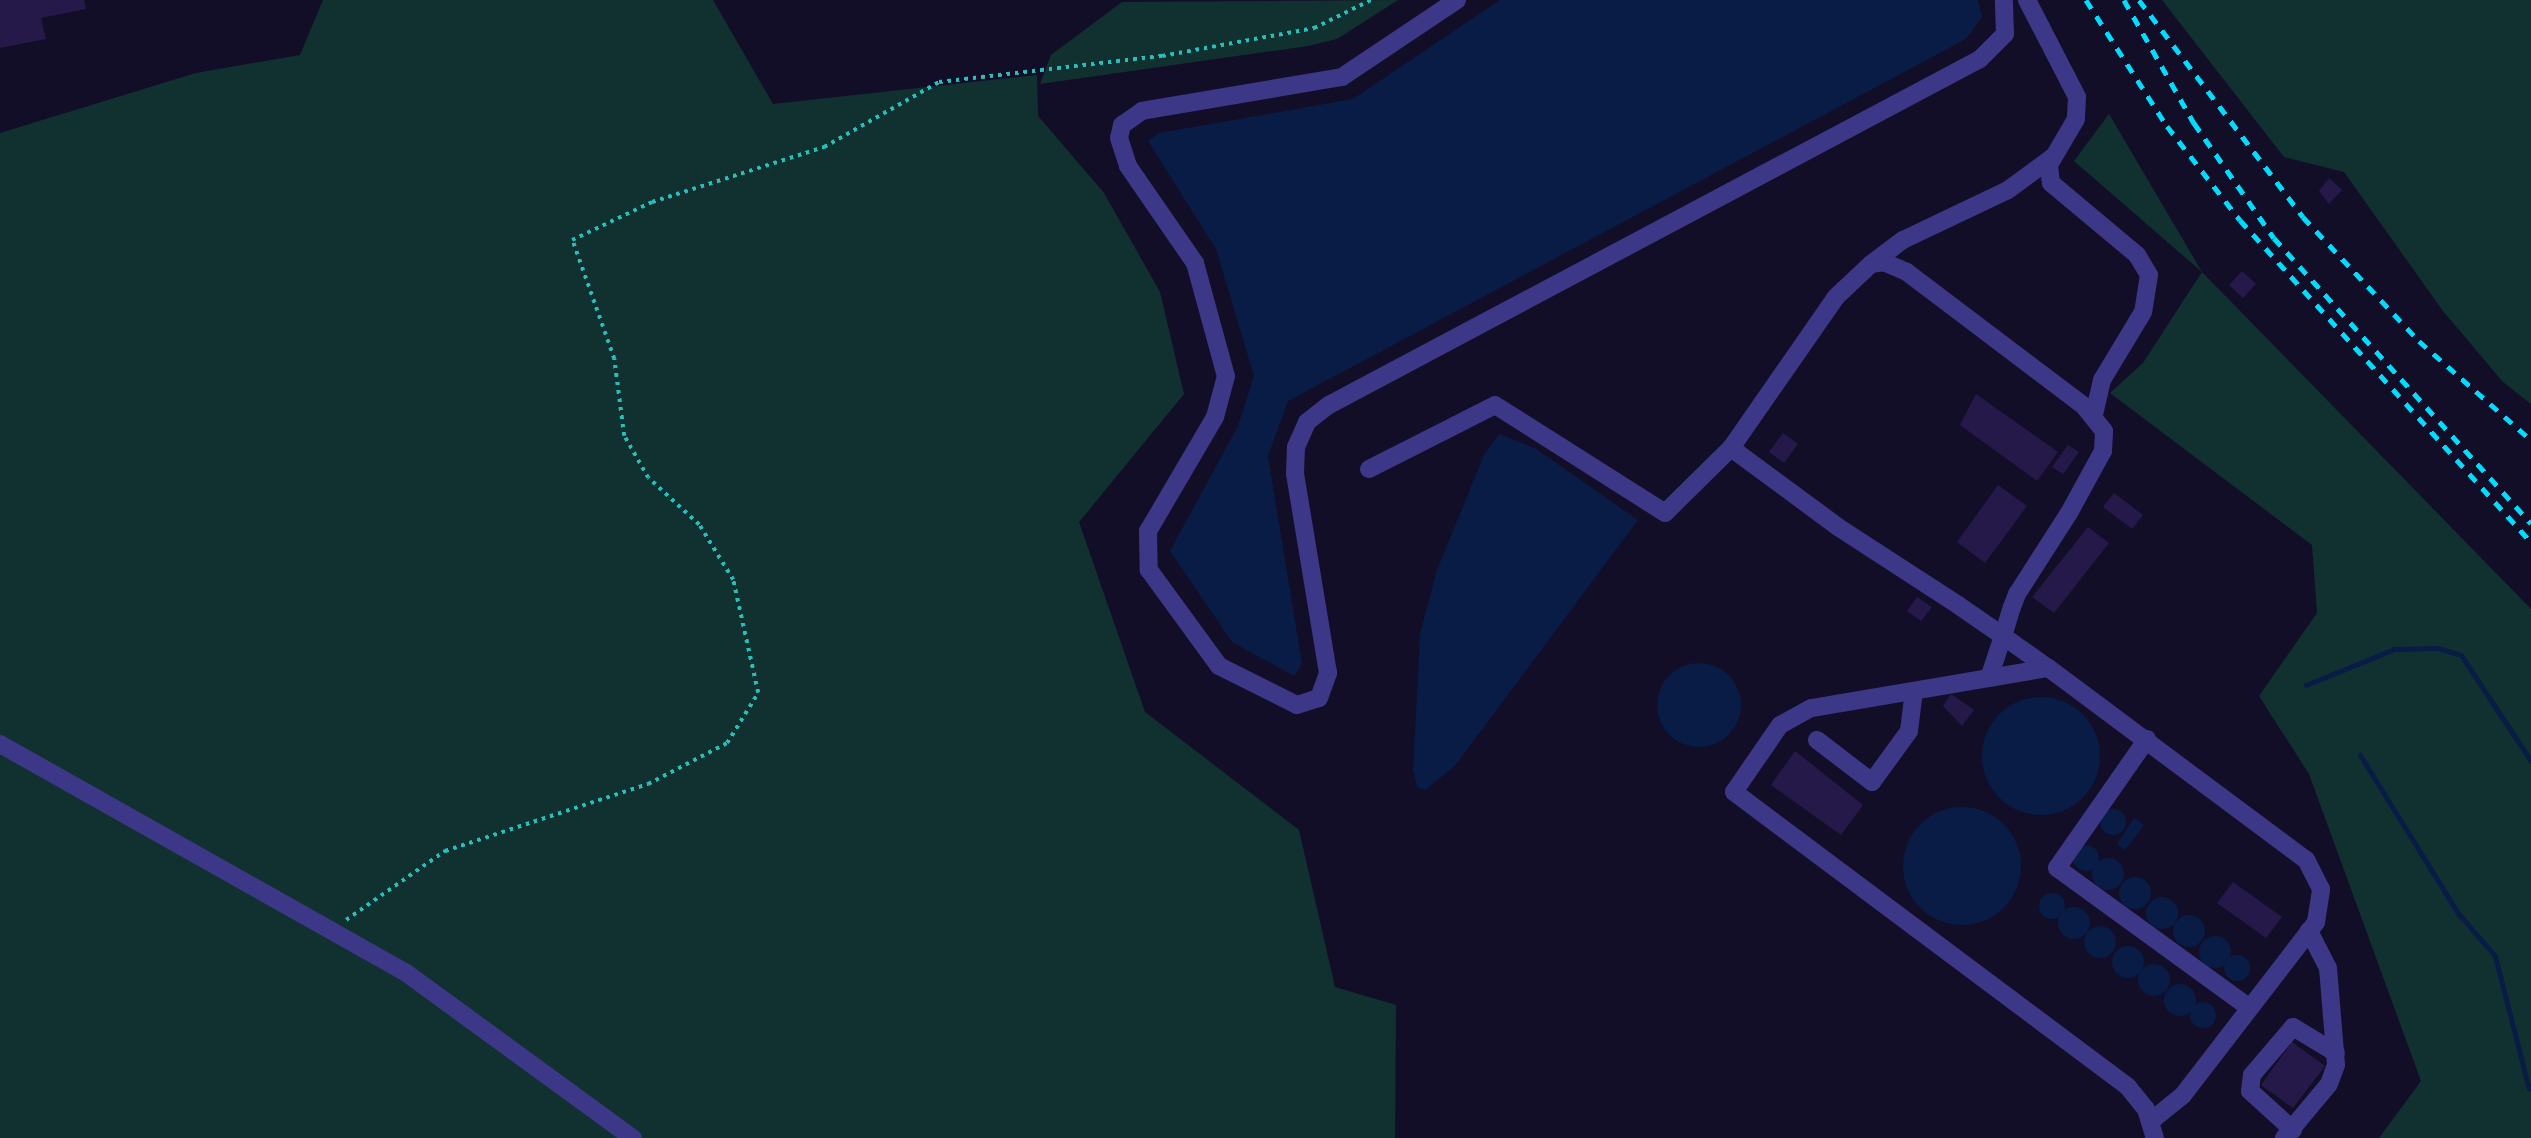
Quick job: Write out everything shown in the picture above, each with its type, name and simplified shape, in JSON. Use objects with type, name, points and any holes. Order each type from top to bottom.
[{"type":"street","points":[[1457,0],[1342,77],[1142,111],[1122,125],[1119,138],[1128,166],[1195,263],[1226,376],[1215,417],[1148,531],[1149,570],[1219,666],[1297,705],[1319,698],[1328,673],[1295,474],[1296,447],[1307,422],[1329,405],[1980,60],[2005,34],[2004,0]]},
{"type":"street","points":[[2026,0],[2077,97],[2076,119],[2053,157],[2049,174],[2058,193],[2128,247],[2149,275],[2143,312],[2102,380],[2094,415]]},
{"type":"street","points":[[1369,469],[1495,405],[1665,513],[1731,448],[1836,297],[1871,264],[1903,240],[2008,190],[2053,157]]},
{"type":"street","points":[[1871,264],[1884,262],[1907,272],[2094,415],[2104,432],[2103,451],[2024,581],[1989,678]]},
{"type":"street","points":[[1731,448],[2048,668],[2147,739],[2306,860],[2323,901],[2309,931],[2178,1101],[2153,1129],[2139,1098],[2116,1078],[1734,792],[1790,717],[2048,668]]},
{"type":"street","points":[[1817,740],[1871,782],[1913,722],[1914,692]]},
{"type":"street","points":[[2147,739],[2057,868],[2249,1008]]},
{"type":"street","points":[[0,744],[333,930],[476,1020],[633,1138]]},
{"type":"street","points":[[2309,931],[2328,968],[2336,1053],[2329,1084],[2288,1134],[2250,1091],[2252,1075],[2293,1027],[2336,1053]]},
{"type":"path","points":[[333,930],[445,851],[648,784],[727,744],[758,693],[733,579],[699,525],[648,478],[624,436],[614,359],[572,240],[652,202],[824,147],[939,82],[1163,56],[1314,28],[1371,0]]},
{"type":"green space","points":[[323,0],[713,0],[773,104],[1037,75],[1038,116],[1104,193],[1160,292],[1184,394],[1079,522],[1145,712],[1299,830],[1335,987],[1396,1005],[1395,1138],[0,1138],[0,133],[196,73],[300,55]]},
{"type":"green space","points":[[1398,0],[1337,39],[1308,46],[1040,84],[1051,55],[1122,2]]},
{"type":"green space","points":[[2162,0],[2531,0],[2531,404],[2503,382],[2443,311],[2344,172],[2284,157]]},
{"type":"green space","points":[[2109,114],[2202,272],[2074,161]]},
{"type":"green space","points":[[2202,272],[2531,609],[2531,1138],[2379,1138],[2421,1081],[2309,774],[2259,696],[2317,613],[2312,545],[2110,393],[2143,363]]},
{"type":"water","points":[[1500,0],[1978,0],[1982,17],[1966,39],[1288,401],[1268,456],[1302,664],[1294,676],[1232,642],[1170,551],[1238,426],[1254,376],[1216,249],[1148,141],[1159,133],[1353,99]]},
{"type":"water","points":[[1499,434],[1535,448],[1638,520],[1454,767],[1425,790],[1417,787],[1413,770],[1420,634],[1437,570],[1484,455]]},
{"type":"water","points":[[1699,663],[1715,666],[1729,675],[1738,689],[1741,705],[1738,721],[1729,735],[1715,744],[1699,747],[1683,744],[1669,735],[1660,721],[1657,705],[1660,689],[1669,675],[1683,666]]},
{"type":"water","points":[[2041,697],[2064,701],[2083,714],[2096,733],[2100,756],[2096,779],[2083,798],[2064,811],[2041,815],[2018,811],[1999,798],[1986,779],[1982,756],[1986,733],[1999,714],[2018,701]]},
{"type":"water","points":[[1962,807],[1985,811],[2004,824],[2017,843],[2021,866],[2017,889],[2004,908],[1985,921],[1962,925],[1939,921],[1920,908],[1907,889],[1903,866],[1907,843],[1920,824],[1939,811]]},
{"type":"water","points":[[2113,809],[2122,813],[2126,822],[2122,831],[2113,835],[2104,831],[2100,822],[2104,813]]},
{"type":"water","points":[[2134,818],[2144,825],[2125,850],[2117,844]]},
{"type":"water","points":[[2086,845],[2095,849],[2099,858],[2095,867],[2086,871],[2077,867],[2073,858],[2077,849]]},
{"type":"water","points":[[2108,858],[2119,863],[2124,874],[2119,885],[2108,890],[2097,885],[2092,874],[2097,863]]},
{"type":"water","points":[[2135,877],[2147,881],[2151,893],[2147,905],[2135,909],[2123,905],[2119,893],[2123,881]]},
{"type":"water","points":[[2052,893],[2061,897],[2065,906],[2061,915],[2052,919],[2043,915],[2039,906],[2043,897]]},
{"type":"water","points":[[2162,897],[2174,901],[2178,913],[2174,925],[2162,929],[2150,925],[2146,913],[2150,901]]},
{"type":"water","points":[[2074,907],[2086,911],[2090,923],[2086,935],[2074,939],[2062,935],[2058,923],[2062,911]]},
{"type":"water","points":[[2189,915],[2201,919],[2205,931],[2201,943],[2189,947],[2177,943],[2173,931],[2177,919]]},
{"type":"water","points":[[2100,926],[2112,930],[2116,942],[2112,954],[2100,958],[2088,954],[2084,942],[2088,930]]},
{"type":"water","points":[[2215,936],[2227,940],[2231,952],[2227,964],[2215,968],[2203,964],[2199,952],[2203,940]]},
{"type":"water","points":[[2128,946],[2139,951],[2144,962],[2139,973],[2128,978],[2117,973],[2112,962],[2117,951]]},
{"type":"water","points":[[2237,955],[2246,959],[2250,968],[2246,977],[2237,981],[2228,977],[2224,968],[2228,959]]},
{"type":"water","points":[[2154,964],[2166,968],[2170,980],[2166,992],[2154,996],[2142,992],[2138,980],[2142,968]]},
{"type":"water","points":[[2180,984],[2192,988],[2196,1000],[2192,1012],[2180,1016],[2168,1012],[2164,1000],[2168,988]]},
{"type":"water","points":[[2203,1002],[2212,1006],[2216,1015],[2212,1024],[2203,1028],[2194,1024],[2190,1015],[2194,1006]]},
{"type":"building","points":[[0,0],[84,0],[86,9],[41,18],[46,39],[0,48]]},
{"type":"building","points":[[2329,178],[2342,190],[2329,204],[2319,191]]},
{"type":"building","points":[[2242,271],[2256,284],[2243,298],[2229,285]]},
{"type":"building","points":[[1976,394],[2058,452],[2037,481],[1960,425]]},
{"type":"building","points":[[1783,433],[1798,444],[1784,463],[1769,452]]},
{"type":"building","points":[[2068,445],[2079,452],[2063,474],[2052,467]]},
{"type":"building","points":[[1998,485],[2027,506],[1985,563],[1957,542]]},
{"type":"building","points":[[2114,493],[2143,515],[2132,529],[2103,507]]},
{"type":"building","points":[[2088,527],[2109,543],[2054,613],[2032,597]]},
{"type":"building","points":[[1917,597],[1932,607],[1921,621],[1907,611]]},
{"type":"building","points":[[1951,694],[1974,710],[1962,726],[1943,706]]},
{"type":"building","points":[[1795,751],[1863,805],[1841,835],[1771,785]]},
{"type":"building","points":[[2233,882],[2282,917],[2266,938],[2217,903]]},
{"type":"building","points":[[2292,1042],[2325,1066],[2293,1108],[2261,1085]]},
{"type":"waterway","points":[[2306,685],[2394,649],[2438,648],[2461,655],[2531,761]]},
{"type":"waterway","points":[[2360,755],[2458,913],[2495,956],[2529,1089]]},
{"type":"railway","points":[[2086,0],[2167,126],[2240,220],[2531,542]]},
{"type":"railway","points":[[2124,0],[2194,123],[2274,238],[2531,523]]},
{"type":"railway","points":[[2139,0],[2303,217],[2419,341],[2531,440]]}]
